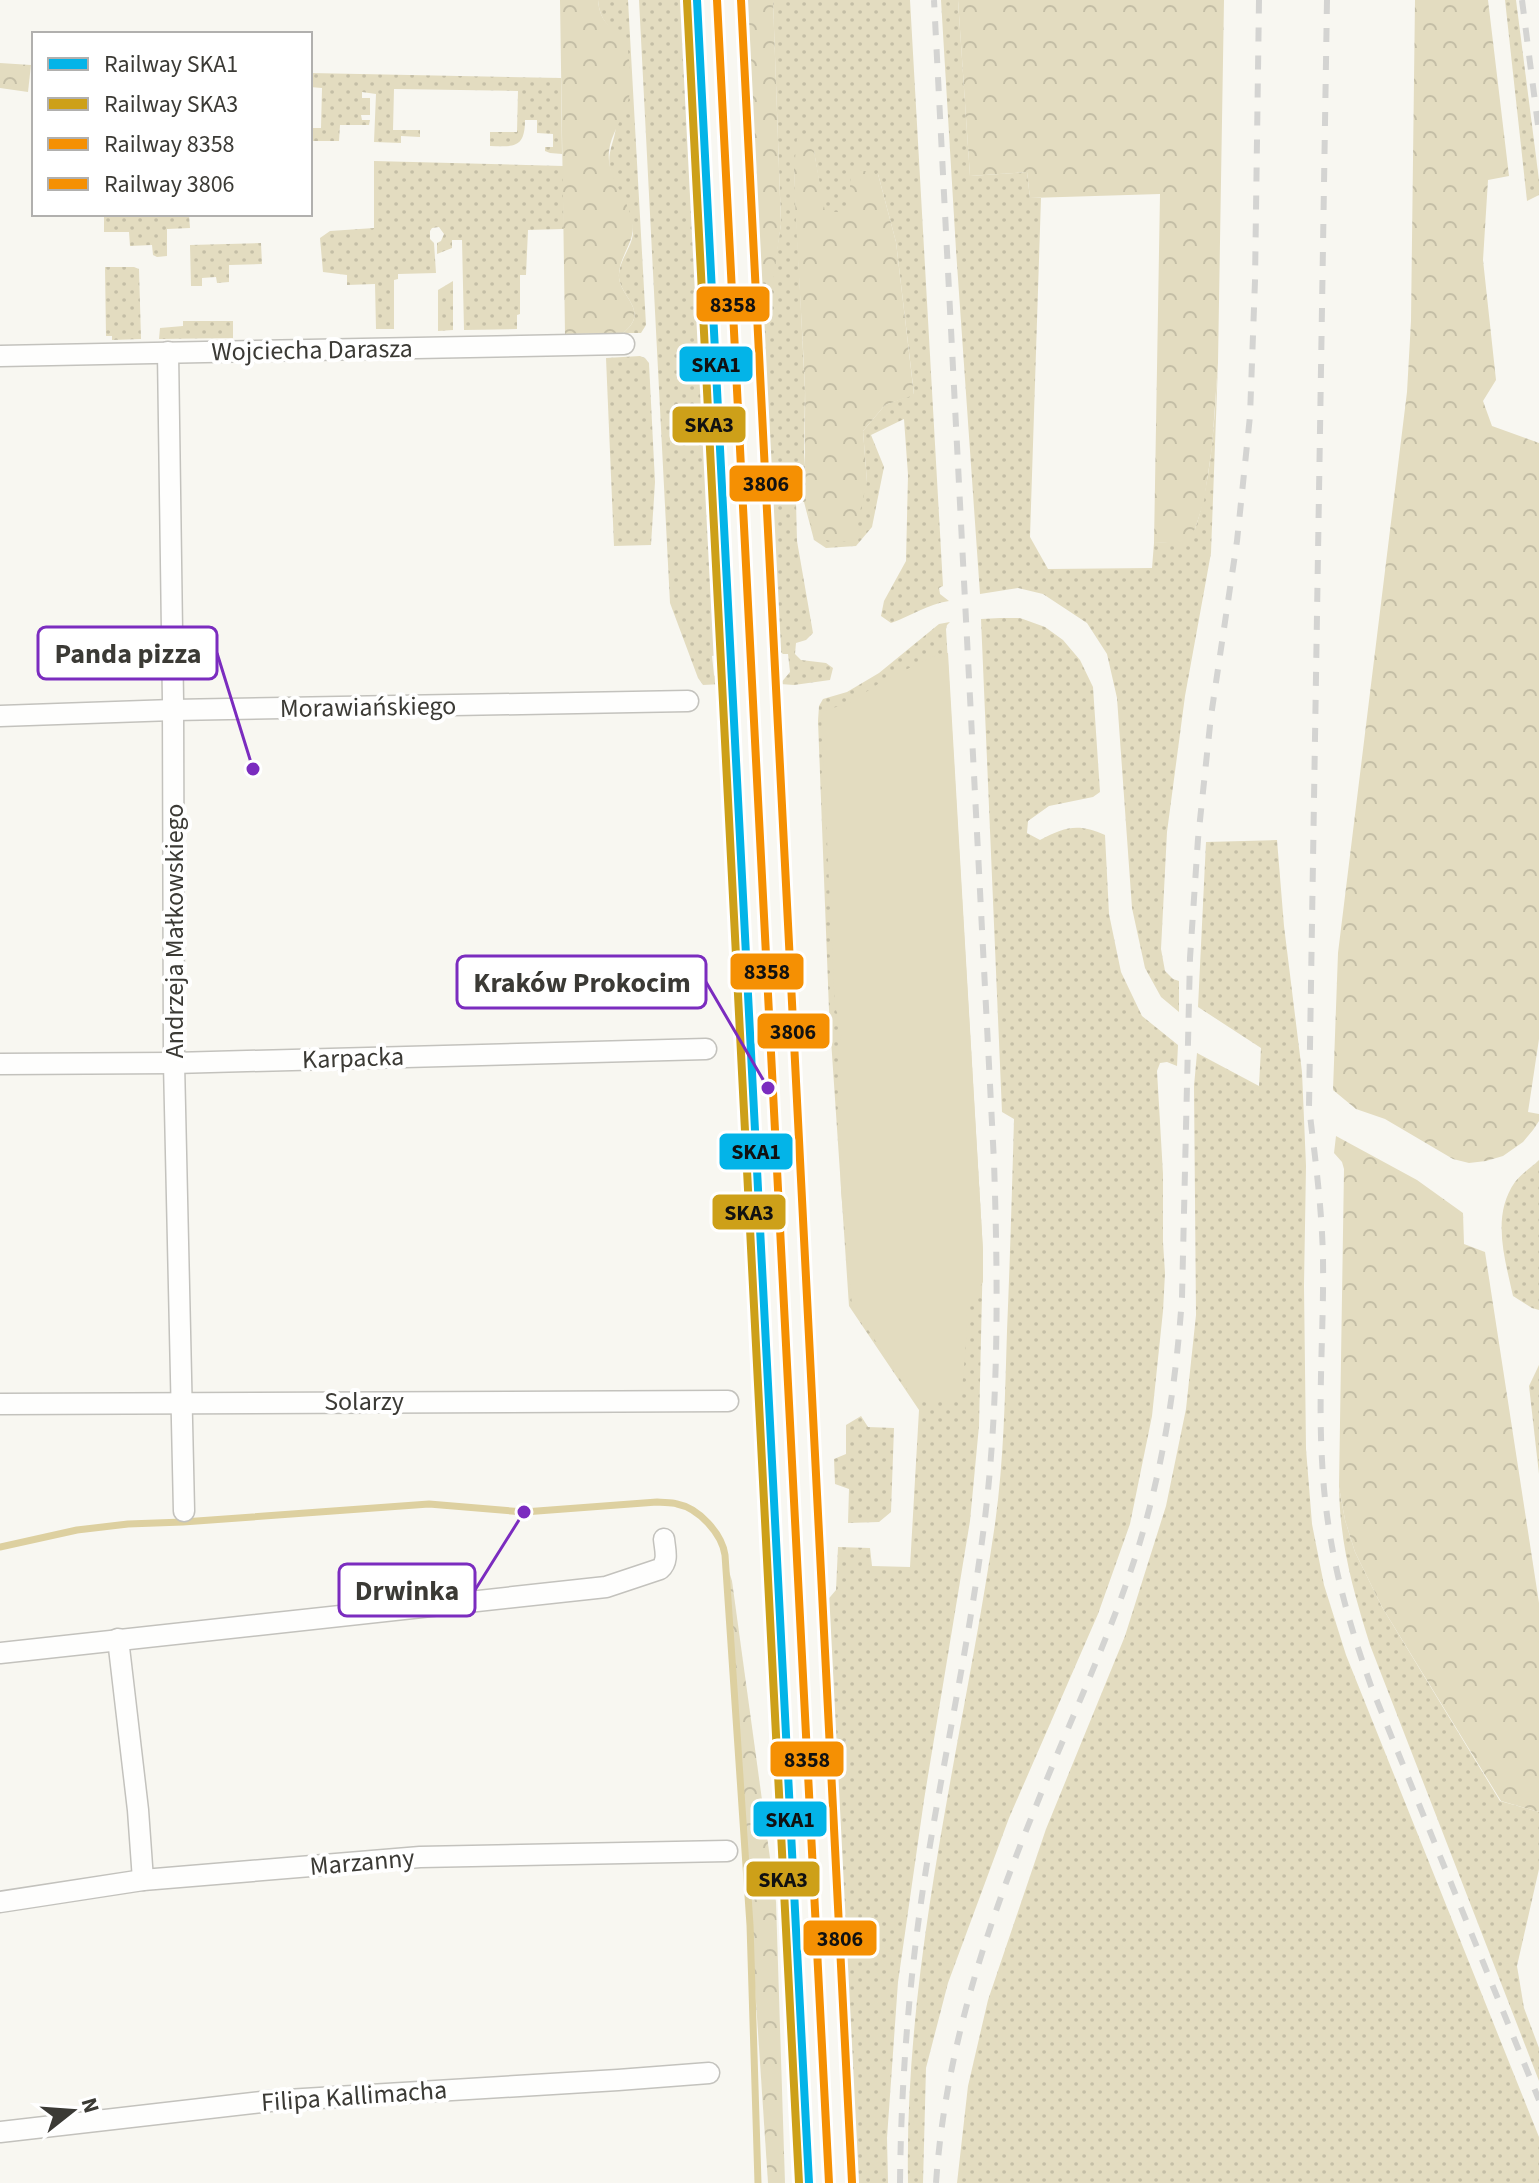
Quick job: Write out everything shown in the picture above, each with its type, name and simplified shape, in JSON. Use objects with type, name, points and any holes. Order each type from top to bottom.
[{"type":"street","name":"Wojciecha Darasza","points":[[0,356],[624,344]]},
{"type":"street","name":"Andrzeja Małkowskiego","points":[[168,352],[174,1063],[184,1511]]},
{"type":"street","name":"Morawiańskiego","points":[[0,716],[688,701]]},
{"type":"street","name":"Karpacka","points":[[0,1064],[174,1063],[706,1049]]},
{"type":"street","name":"Solarzy","points":[[0,1404],[728,1401]]},
{"type":"street","points":[[0,1653],[606,1587],[665,1565],[664,1539]]},
{"type":"street","points":[[118,1639],[143,1880]]},
{"type":"street","name":"Marzanny","points":[[0,1902],[143,1880],[420,1857],[727,1851]]},
{"type":"street","name":"Filipa Kallimacha","points":[[0,2132],[270,2101],[709,2073]]},
{"type":"green space","points":[[560,0],[598,0],[604,20],[627,42],[629,97],[609,151],[611,169],[633,227],[619,274],[634,310],[631,325],[623,333],[565,334]]},
{"type":"green space","points":[[598,0],[628,0],[646,325],[641,333],[623,333],[631,325],[634,310],[619,274],[633,233],[630,216],[610,169],[609,158],[617,116],[616,34],[603,19]]},
{"type":"green space","points":[[639,0],[686,0],[718,655],[712,656],[714,675],[722,684],[703,685],[698,678],[670,603]]},
{"type":"green space","points":[[743,0],[749,87],[772,282],[781,224],[773,0],[910,0],[943,586],[939,588],[940,594],[949,601],[891,623],[881,616],[884,601],[906,561],[908,475],[904,419],[871,435],[884,467],[872,527],[856,546],[826,548],[814,540],[804,502],[796,501],[797,541],[813,633],[806,640],[796,643],[795,654],[801,660],[826,663],[833,668],[830,680],[780,684],[790,672],[788,654],[775,647]],"holes":[[[814,151],[824,212],[849,212],[878,174],[896,242],[914,394],[885,405],[863,431],[867,482],[809,517],[794,169]]]},
{"type":"green space","points":[[745,0],[773,0],[781,224],[773,283],[760,277]]},
{"type":"green space","points":[[941,0],[958,0],[970,176],[1027,172],[1030,198],[1041,198],[1030,537],[1048,569],[1152,568],[1154,543],[1168,542],[1195,529],[1209,468],[1218,363],[1211,553],[1185,696],[1167,832],[1161,949],[1165,971],[1179,981],[1179,1012],[1161,997],[1145,968],[1132,908],[1117,698],[1107,654],[1087,623],[1043,594],[1018,588],[980,594]]},
{"type":"green space","points":[[958,0],[1224,0],[1218,363],[1212,447],[1204,501],[1195,529],[1182,542],[1154,543],[1160,194],[1030,198],[1027,172],[970,176]]},
{"type":"green space","points":[[1415,0],[1488,0],[1509,176],[1488,180],[1483,260],[1496,380],[1483,401],[1492,426],[1539,443],[1539,1039],[1528,1112],[1539,1114],[1539,1121],[1523,1142],[1503,1156],[1469,1163],[1453,1159],[1385,1119],[1356,1109],[1333,1090],[1338,953],[1407,392],[1411,321]]},
{"type":"green space","points":[[1505,0],[1516,0],[1539,180],[1539,195],[1527,201]]},
{"type":"green space","points":[[0,63],[31,65],[28,92],[0,88]]},
{"type":"green space","points":[[312,73],[561,78],[562,154],[545,151],[545,147],[553,147],[553,134],[537,133],[537,120],[525,120],[523,136],[516,144],[490,146],[490,132],[517,132],[518,91],[394,89],[393,130],[420,130],[420,137],[401,136],[401,143],[374,142],[376,94],[362,92],[362,98],[370,98],[370,115],[361,115],[362,120],[370,120],[369,125],[340,125],[339,141],[312,141],[312,128],[321,128],[322,88],[312,87]]},
{"type":"green space","points":[[797,138],[814,151],[825,212],[849,212],[851,168],[878,174],[896,242],[914,395],[885,405],[863,431],[867,482],[853,541],[832,541],[818,535],[810,520],[807,504],[805,390],[794,169]]},
{"type":"green space","points":[[374,161],[563,166],[564,229],[528,230],[526,275],[520,275],[517,329],[464,330],[462,240],[452,240],[452,248],[437,254],[437,243],[444,234],[439,227],[430,231],[436,273],[398,274],[398,279],[394,280],[394,329],[376,329],[375,284],[347,285],[347,275],[323,272],[320,238],[330,231],[374,228]]},
{"type":"green space","points":[[104,216],[189,216],[190,228],[167,229],[167,256],[153,255],[152,245],[130,246],[129,232],[104,232]]},
{"type":"green space","points":[[261,243],[262,264],[229,265],[229,282],[217,283],[216,277],[202,278],[202,286],[191,286],[190,245]]},
{"type":"green space","points":[[105,267],[139,269],[141,339],[112,340],[112,336],[106,336]]},
{"type":"green space","points":[[453,281],[453,330],[438,331],[438,290]]},
{"type":"green space","points":[[183,321],[233,321],[233,338],[159,339],[160,328],[183,326]]},
{"type":"green space","points":[[640,356],[649,363],[655,482],[651,545],[614,546],[606,358]]},
{"type":"green space","points":[[1020,618],[1045,627],[1063,640],[1080,660],[1093,687],[1100,792],[1093,797],[1049,806],[1028,821],[1027,833],[1040,840],[1072,828],[1105,835],[1109,914],[1121,972],[1142,1016],[1178,1045],[1177,1066],[1160,1063],[1157,1071],[1163,1174],[1163,1311],[1152,1416],[1130,1524],[1098,1614],[1009,1818],[948,1983],[926,2068],[923,2183],[908,2183],[909,2100],[925,1934],[982,1606],[1002,1452],[1014,1119],[1002,1112],[981,619]]},
{"type":"green space","points":[[950,622],[946,629],[983,1251],[979,1426],[970,1521],[898,1982],[887,2138],[888,2183],[854,2183],[825,1603],[836,1590],[838,1547],[870,1548],[872,1566],[910,1567],[919,1410],[849,1306],[829,1010],[818,721],[823,699],[847,692],[879,673],[939,624]]},
{"type":"green space","points":[[948,653],[983,1282],[967,1310],[961,1400],[914,1400],[852,1305],[841,1191],[838,1052],[841,1030],[835,1008],[821,712],[851,702],[884,680],[939,654]]},
{"type":"green space","points":[[1277,840],[1302,1072],[1306,1166],[1306,1449],[1312,1524],[1324,1585],[1346,1655],[1539,2137],[1539,2183],[957,2183],[968,2086],[988,2000],[1046,1829],[1125,1636],[1166,1506],[1186,1409],[1196,1315],[1194,1086],[1197,1053],[1259,1086],[1261,1048],[1198,1007],[1206,842]]},
{"type":"green space","points":[[1336,1136],[1417,1180],[1463,1213],[1464,1244],[1485,1252],[1539,1603],[1539,1812],[1501,1801],[1382,1607],[1355,1552],[1345,1520],[1339,1487],[1344,1169],[1334,1153]]},
{"type":"green space","points":[[1539,1160],[1539,1310],[1513,1296],[1504,1253],[1502,1223],[1503,1209],[1515,1182]]},
{"type":"green space","points":[[1539,1365],[1539,1474],[1529,1386]]},
{"type":"green space","points":[[861,1416],[868,1427],[894,1428],[891,1512],[879,1522],[848,1523],[849,1489],[835,1484],[834,1459],[846,1454],[846,1425]]},
{"type":"green space","points":[[1339,1487],[1355,1552],[1382,1607],[1500,1801],[1539,1812],[1539,1869],[1517,1966],[1524,2008],[1539,2048],[1539,2081],[1370,1645],[1348,1567]]},
{"type":"green space","points":[[727,1565],[732,1581],[776,1902],[785,2183],[768,2183]]},
{"type":"waterway","points":[[0,1547],[77,1530],[128,1524],[429,1504],[524,1512],[657,1502],[685,1506],[701,1516],[719,1539],[725,1555],[750,1925],[758,2183]]},
{"type":"railway","points":[[900,2183],[904,2070],[914,1957],[985,1518],[993,1429],[996,1340],[994,1162],[934,0]]},
{"type":"railway","points":[[936,2183],[948,2087],[970,1993],[1016,1856],[1135,1558],[1153,1494],[1172,1397],[1182,1297],[1190,958],[1198,839],[1250,416],[1259,0]]},
{"type":"railway","points":[[1327,0],[1309,1107],[1322,1240],[1324,1490],[1338,1575],[1371,1686],[1539,2100]]},
{"type":"railway","points":[[1522,0],[1539,133]]},
{"type":"rail line","name":"SKA1","points":[[697,0],[809,2183]]},
{"type":"rail line","name":"8358","points":[[717,0],[829,2183]]},
{"type":"rail line","name":"3806","points":[[741,0],[852,2182]]},
{"type":"rail line","name":"SKA3","points":[[687,1],[799,2183]]},
{"type":"place","name":"Panda pizza","points":[[253,769]]},
{"type":"place","name":"Kraków Prokocim","points":[[768,1088]]},
{"type":"place","name":"Drwinka","points":[[524,1512]]}]
